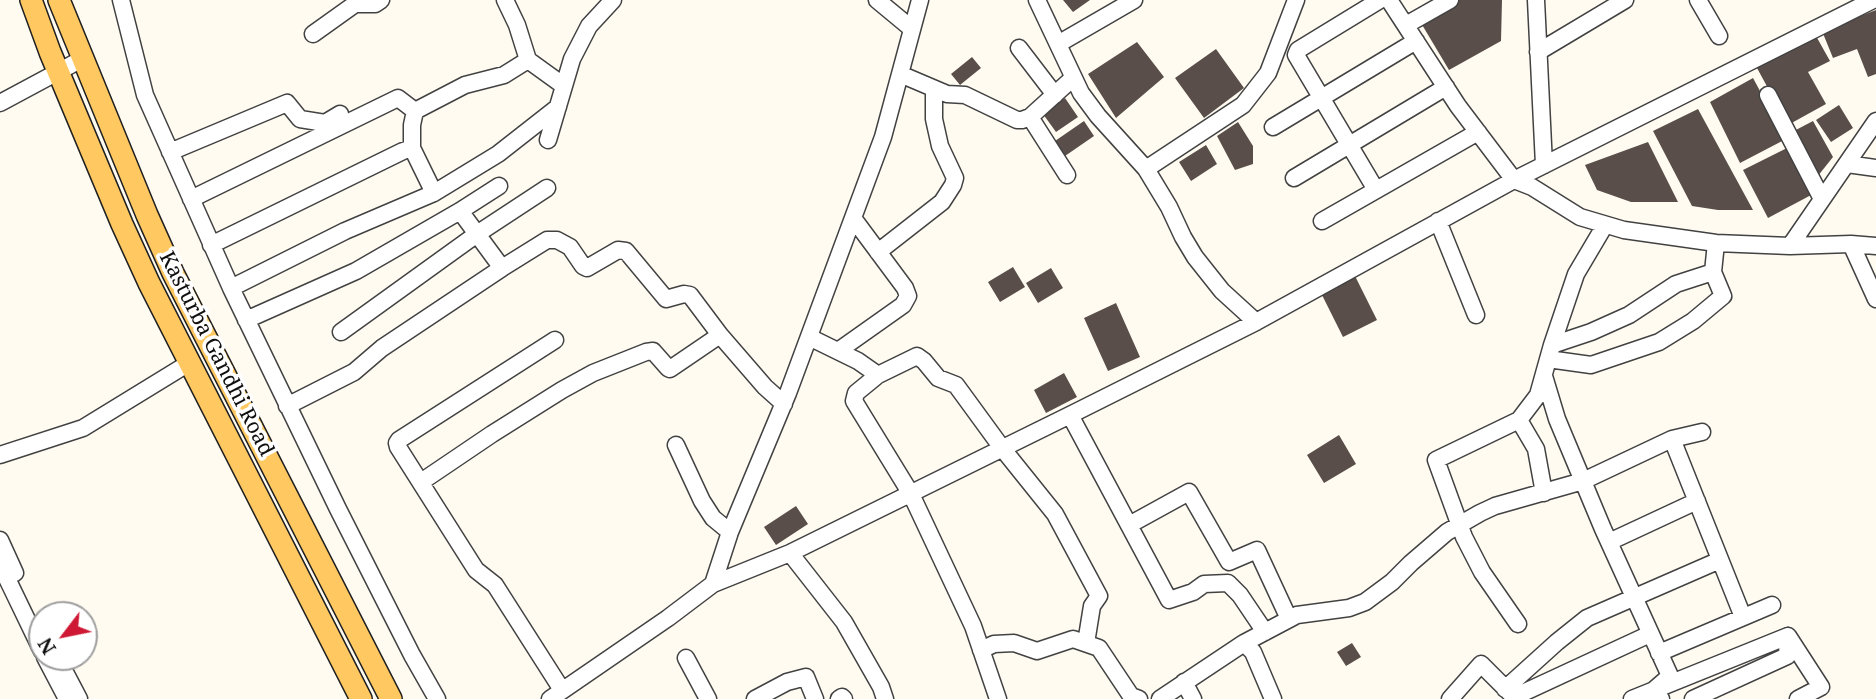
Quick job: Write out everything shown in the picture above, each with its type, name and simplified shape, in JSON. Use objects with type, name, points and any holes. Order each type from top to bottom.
[{"type":"main road","name":"Kasturba Gandhi Road","points":[[31,0],[143,272],[361,699]]},
{"type":"main road","name":"Kasturba Gandhi Road","points":[[59,0],[173,273],[391,699]]},
{"type":"street","points":[[121,0],[145,95],[231,288],[393,618],[437,699]]},
{"type":"street","points":[[313,34],[355,4],[376,4],[381,0]]},
{"type":"street","points":[[505,0],[517,25],[528,60],[564,86]]},
{"type":"street","points":[[548,141],[572,59],[589,26],[614,0]]},
{"type":"street","points":[[877,0],[912,30]]},
{"type":"street","points":[[713,584],[730,532],[784,404],[883,137],[920,0]]},
{"type":"street","points":[[1037,0],[1081,93],[1146,169],[1195,257],[1223,291],[1256,322]]},
{"type":"street","points":[[1058,44],[1134,0]]},
{"type":"street","points":[[1146,169],[1243,105],[1268,73],[1296,0]]},
{"type":"street","points":[[1376,190],[1297,58],[1298,50],[1380,0]]},
{"type":"street","points":[[1390,0],[1446,87],[1514,180],[1532,187],[1580,217],[1624,230],[1716,243],[1876,246]]},
{"type":"street","points":[[1406,25],[1450,0]]},
{"type":"street","points":[[1536,0],[1544,165]]},
{"type":"street","points":[[1538,52],[1626,0]]},
{"type":"street","points":[[1698,0],[1718,36]]},
{"type":"street","points":[[555,340],[398,440],[398,447],[476,570],[495,585],[556,694],[713,584],[790,553],[1256,322],[1514,180],[1873,0]]},
{"type":"street","points":[[1273,127],[1416,41]]},
{"type":"street","points":[[1019,48],[1055,95]]},
{"type":"street","points":[[0,103],[82,59]]},
{"type":"street","points":[[415,111],[465,85],[504,75],[528,60]]},
{"type":"street","points":[[900,74],[947,94],[964,95],[1017,120],[1030,117],[1073,79]]},
{"type":"street","points":[[1294,178],[1446,87]]},
{"type":"street","points":[[878,252],[942,202],[956,178],[940,146],[934,119],[934,89]]},
{"type":"street","points":[[1768,95],[1822,199]]},
{"type":"street","points":[[191,199],[398,98],[415,111]]},
{"type":"street","points":[[170,152],[287,103],[300,119],[325,123],[342,113],[353,121]]},
{"type":"street","points":[[231,288],[345,231],[433,194],[498,154],[558,107]]},
{"type":"street","points":[[415,111],[412,148],[433,194]]},
{"type":"street","points":[[1030,117],[1068,174]]},
{"type":"street","points":[[1790,246],[1876,121]]},
{"type":"street","points":[[1322,221],[1478,132]]},
{"type":"street","points":[[212,245],[412,148]]},
{"type":"street","points":[[1847,164],[1876,168]]},
{"type":"street","points":[[246,320],[356,271],[499,186]]},
{"type":"street","points":[[341,332],[477,234],[547,188]]},
{"type":"street","points":[[460,211],[502,268]]},
{"type":"street","points":[[838,351],[906,301],[908,296],[905,288],[853,218]]},
{"type":"street","points":[[1438,222],[1476,315]]},
{"type":"street","points":[[1518,624],[1482,572],[1460,524],[1436,460],[1519,420],[1538,395],[1576,274],[1605,225]]},
{"type":"street","points":[[287,406],[354,372],[382,348],[547,240],[565,243],[587,268],[618,250],[625,251],[662,296],[669,299],[684,294],[690,295],[720,335],[765,387],[784,404]]},
{"type":"street","points":[[1550,352],[1591,365],[1659,342],[1693,321],[1723,296],[1713,272],[1716,243]]},
{"type":"street","points":[[1851,244],[1876,299]]},
{"type":"street","points":[[1550,352],[1629,315],[1676,284],[1713,272]]},
{"type":"street","points":[[421,482],[492,434],[593,373],[653,351],[670,369],[720,335]]},
{"type":"street","points":[[809,337],[858,361],[878,375]]},
{"type":"street","points":[[998,699],[973,626],[911,494],[854,401],[856,393],[878,375],[913,357],[921,358],[938,378],[956,385],[1055,514],[1099,596],[1092,606],[1086,643]]},
{"type":"street","points":[[0,455],[83,428],[189,363]]},
{"type":"street","points":[[1544,376],[1557,419],[1583,481],[1650,635],[1671,676],[1658,694]]},
{"type":"street","points":[[1070,415],[1169,600],[1193,592],[1204,584],[1228,583],[1241,595],[1265,632]]},
{"type":"street","points":[[1519,420],[1536,449],[1544,493]]},
{"type":"street","points":[[1160,699],[1244,643],[1297,615],[1349,608],[1378,594],[1431,545],[1460,524],[1496,506],[1583,481],[1672,439],[1702,432]]},
{"type":"street","points":[[1672,439],[1743,617]]},
{"type":"street","points":[[676,445],[713,518],[730,532]]},
{"type":"street","points":[[1129,525],[1189,492],[1229,562],[1257,550],[1289,619]]},
{"type":"street","points":[[1609,542],[1697,501]]},
{"type":"street","points":[[0,540],[30,601]]},
{"type":"street","points":[[790,553],[844,622],[881,687],[885,699]]},
{"type":"street","points":[[1505,689],[1587,618],[1720,560]]},
{"type":"street","points":[[0,564],[28,622]]},
{"type":"street","points":[[1659,653],[1772,605]]},
{"type":"street","points":[[1450,699],[1481,664],[1514,697],[1650,635]]},
{"type":"street","points":[[1632,699],[1658,694],[1788,636]]},
{"type":"street","points":[[1693,699],[1787,656],[1788,636]]},
{"type":"street","points":[[1788,636],[1821,687],[1798,699]]},
{"type":"street","points":[[981,650],[995,644],[1014,643],[1037,651],[1073,639],[1086,643],[1099,648],[1132,696],[1139,699]]},
{"type":"street","points":[[1244,643],[1253,652],[1273,699]]},
{"type":"street","points":[[686,658],[708,699]]},
{"type":"street","points":[[52,671],[67,699]]},
{"type":"street","points":[[64,671],[79,699]]},
{"type":"street","points":[[755,699],[787,682],[806,677],[816,699]]},
{"type":"street","points":[[1185,682],[1193,699]]},
{"type":"building","points":[[1063,0],[1090,0],[1073,12]]},
{"type":"building","points":[[1459,0],[1502,0],[1501,41],[1449,70],[1421,23]]},
{"type":"building","points":[[1876,10],[1876,74],[1868,77],[1857,49],[1833,58],[1822,31]]},
{"type":"building","points":[[1816,36],[1830,61],[1808,72],[1826,104],[1788,125],[1757,68]]},
{"type":"building","points":[[1137,42],[1164,77],[1116,118],[1088,74]]},
{"type":"building","points":[[1216,49],[1244,88],[1204,118],[1175,78]]},
{"type":"building","points":[[972,57],[981,68],[960,85],[951,74]]},
{"type":"building","points":[[1753,78],[1786,139],[1740,163],[1710,102]]},
{"type":"building","points":[[1065,98],[1078,117],[1056,132],[1043,114]]},
{"type":"building","points":[[1839,105],[1853,128],[1831,142],[1816,120]]},
{"type":"building","points":[[1698,109],[1753,210],[1718,210],[1692,206],[1653,131]]},
{"type":"building","points":[[1084,121],[1094,136],[1065,156],[1055,141]]},
{"type":"building","points":[[1813,121],[1833,157],[1817,177],[1792,132]]},
{"type":"building","points":[[1238,122],[1253,146],[1253,164],[1235,170],[1217,136]]},
{"type":"building","points":[[1648,142],[1678,202],[1631,202],[1597,190],[1585,165]]},
{"type":"building","points":[[1206,145],[1217,164],[1191,181],[1179,162]]},
{"type":"building","points":[[1789,147],[1813,194],[1768,218],[1743,170]]},
{"type":"building","points":[[1013,267],[1025,287],[1000,302],[988,282]]},
{"type":"building","points":[[1051,268],[1063,288],[1038,303],[1026,283]]},
{"type":"building","points":[[1355,276],[1377,320],[1343,337],[1321,293]]},
{"type":"building","points":[[1116,303],[1140,357],[1108,371],[1084,318]]},
{"type":"building","points":[[1064,373],[1077,397],[1046,413],[1034,390]]},
{"type":"building","points":[[1339,435],[1356,464],[1324,483],[1307,455]]},
{"type":"building","points":[[796,506],[808,524],[776,545],[764,527]]},
{"type":"building","points":[[1352,643],[1361,657],[1346,666],[1337,652]]}]
